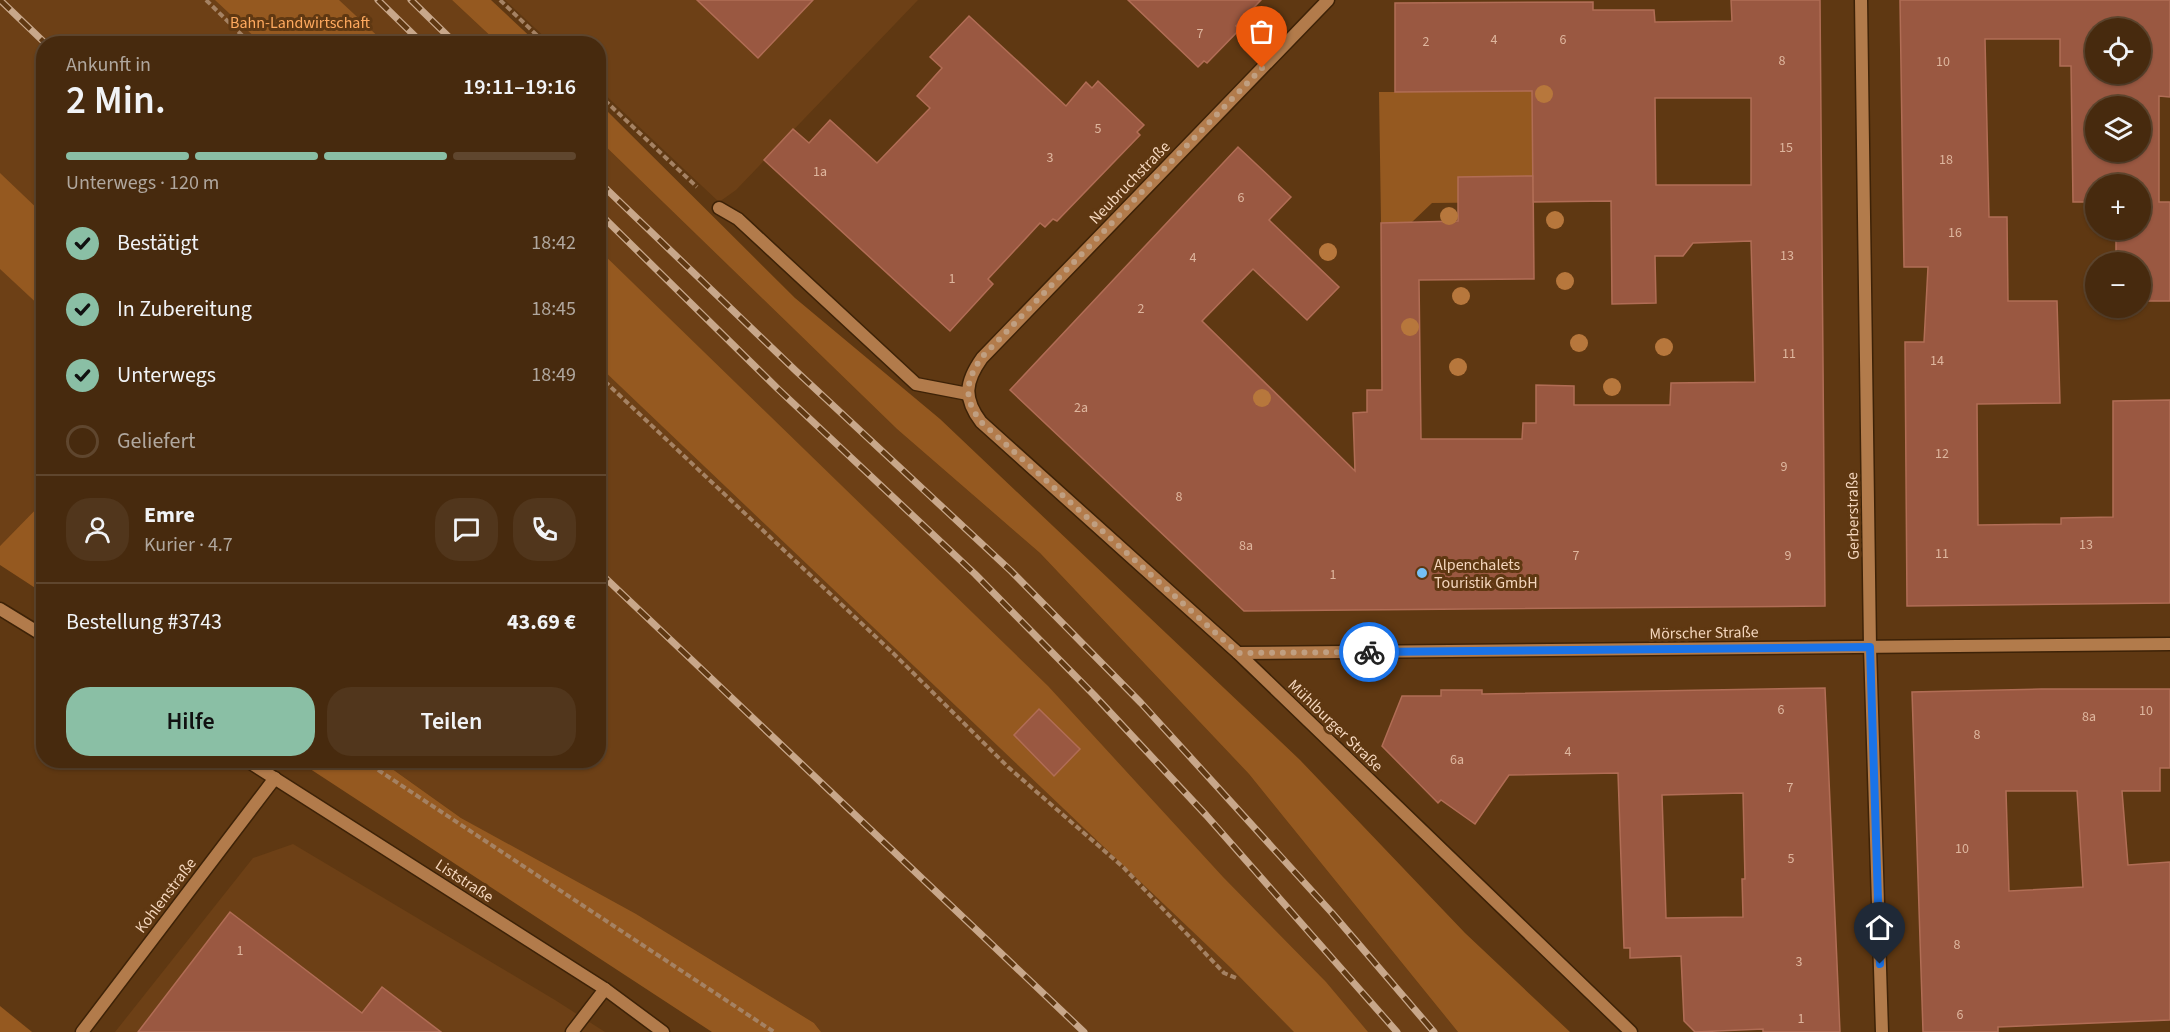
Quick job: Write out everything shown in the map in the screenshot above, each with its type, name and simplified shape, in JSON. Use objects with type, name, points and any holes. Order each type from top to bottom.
[{"type":"street","name":"Neubruchstraße","points":[[968,394],[971,374],[982,357],[1328,0]]},
{"type":"street","name":"Gerberstraße","points":[[1861,0],[1870,647],[1882,1032]]},
{"type":"street","points":[[719,208],[738,219],[916,384],[968,394]]},
{"type":"street","name":"Mühlburger Straße","points":[[968,394],[970,408],[981,422],[1238,653],[1631,1032]]},
{"type":"street","points":[[0,609],[36,631]]},
{"type":"street","name":"Mörscher Straße","points":[[1238,653],[2170,644]]},
{"type":"street","name":"Liststraße","points":[[259,768],[605,990],[663,1032]]},
{"type":"street","name":"Kohlenstraße","points":[[82,1032],[275,778]]},
{"type":"street","points":[[572,1032],[605,990]]},
{"type":"path","points":[[206,0],[243,36]]},
{"type":"path","points":[[500,0],[538,36]]},
{"type":"path","points":[[606,102],[719,208]]},
{"type":"path","points":[[606,383],[893,653],[1008,767],[1123,867],[1224,973],[1236,978]]},
{"type":"path","points":[[375,768],[774,1032]]},
{"type":"shaded area","points":[[0,0],[452,0],[491,36],[36,36],[36,509],[0,546]]},
{"type":"shaded area","points":[[505,0],[918,0],[736,190],[719,202],[606,96],[606,36],[544,36]]},
{"type":"shaded area","points":[[606,147],[897,429],[1040,553],[1249,774],[1458,1032],[821,1032],[814,1023],[461,818],[391,768],[606,768]]},
{"type":"shaded area","points":[[293,844],[605,1032],[115,1032],[253,858]]},
{"type":"green space","name":"Bahn-Landwirtschaft","points":[[215,0],[339,0],[378,36],[254,36]]},
{"type":"green space","points":[[452,0],[491,0],[530,36],[491,36]]},
{"type":"green space","points":[[1532,81],[1533,202],[1432,203],[1412,222],[1381,223],[1379,92],[1438,92]]},
{"type":"green space","points":[[606,110],[795,298],[940,419],[1300,760],[1465,933],[1570,1032],[1458,1032],[1249,774],[1040,553],[897,429],[606,147]]},
{"type":"green space","points":[[0,173],[36,207],[36,302],[0,269]]},
{"type":"green space","points":[[606,257],[1048,686],[1223,877],[1326,982],[1368,1032],[1294,1032],[1231,968],[606,373]]},
{"type":"green space","points":[[36,509],[36,588],[0,565],[0,546]]},
{"type":"green space","points":[[309,768],[391,768],[461,818],[636,914],[814,1023],[821,1032],[712,1032]]},
{"type":"green space","points":[[0,1006],[32,1032],[0,1032]]},
{"type":"building","points":[[697,0],[813,0],[758,58]]},
{"type":"building","points":[[1128,0],[1261,0],[1236,26],[1240,29],[1207,63],[1204,61],[1198,67]]},
{"type":"building","points":[[1731,0],[1820,0],[1825,606],[1244,611],[1010,390],[1238,147],[1291,197],[1269,220],[1339,287],[1307,320],[1253,269],[1202,321],[1355,471],[1353,413],[1367,412],[1367,390],[1382,390],[1381,223],[1458,221],[1458,177],[1533,176],[1532,91],[1395,92],[1395,3],[1593,2],[1593,10],[1654,10],[1655,22],[1732,21]],"holes":[[[1655,98],[1751,98],[1751,185],[1656,185]],[[1611,201],[1612,304],[1656,303],[1655,256],[1683,256],[1693,243],[1751,241],[1755,382],[1671,383],[1670,405],[1574,405],[1574,386],[1536,385],[1536,423],[1523,423],[1522,439],[1421,439],[1419,280],[1534,279],[1533,202]]]},
{"type":"building","points":[[1900,0],[2170,0],[2170,97],[2159,96],[2159,202],[2170,202],[2170,301],[2151,301],[2151,252],[2116,252],[2116,240],[2151,240],[2151,174],[2085,174],[2085,202],[2073,202],[2071,66],[2060,66],[2060,39],[1985,39],[1989,217],[2007,217],[2008,301],[2057,301],[2060,403],[1977,404],[1978,525],[2061,524],[2061,518],[2113,517],[2113,401],[2170,400],[2170,603],[1907,606],[1905,342],[1924,342],[1928,267],[1904,267]]},
{"type":"building","points":[[969,16],[1066,106],[1086,82],[1092,88],[1098,81],[1144,125],[1137,132],[1140,135],[1057,221],[1053,219],[1045,227],[1040,223],[988,279],[993,284],[950,331],[764,160],[793,129],[809,143],[830,120],[877,163],[930,108],[917,96],[942,68],[930,57]]},
{"type":"building","points":[[1825,688],[1840,1032],[1763,1032],[1763,1029],[1695,1032],[1684,1021],[1681,956],[1630,958],[1630,948],[1624,948],[1618,773],[1509,775],[1475,824],[1441,800],[1438,803],[1382,746],[1402,696],[1441,696],[1441,690],[1482,690],[1482,694]],"holes":[[[1743,793],[1745,879],[1742,879],[1743,917],[1666,918],[1662,795]]]},
{"type":"building","points":[[2170,689],[2170,768],[2160,768],[2160,791],[2122,791],[2128,865],[2170,862],[2170,1020],[1998,1027],[1998,1032],[1923,1032],[1912,692]],"holes":[[[2006,791],[2077,791],[2083,887],[2009,891]]]},
{"type":"building","points":[[1039,709],[1080,749],[1054,776],[1014,735]]},
{"type":"building","points":[[230,912],[362,1013],[382,987],[441,1032],[138,1032]]},
{"type":"railway","points":[[0,0],[38,36]]},
{"type":"railway","points":[[378,0],[415,36]]},
{"type":"railway","points":[[411,0],[448,36]]},
{"type":"railway","points":[[606,189],[796,371],[1011,571],[1141,703],[1332,913],[1434,1032]]},
{"type":"railway","points":[[606,220],[778,389],[975,574],[1094,695],[1206,815],[1397,1032]]},
{"type":"railway","points":[[606,579],[1084,1032]]},
{"type":"way so far","points":[[1262,68],[982,357],[971,374],[968,394],[970,408],[981,422],[1238,653],[1369,652]]},
{"type":"place","name":"Alpenchalets Touristik GmbH","points":[[1422,573]]},
{"type":"route","points":[[1369,652],[1870,647],[1880,964]]}]
